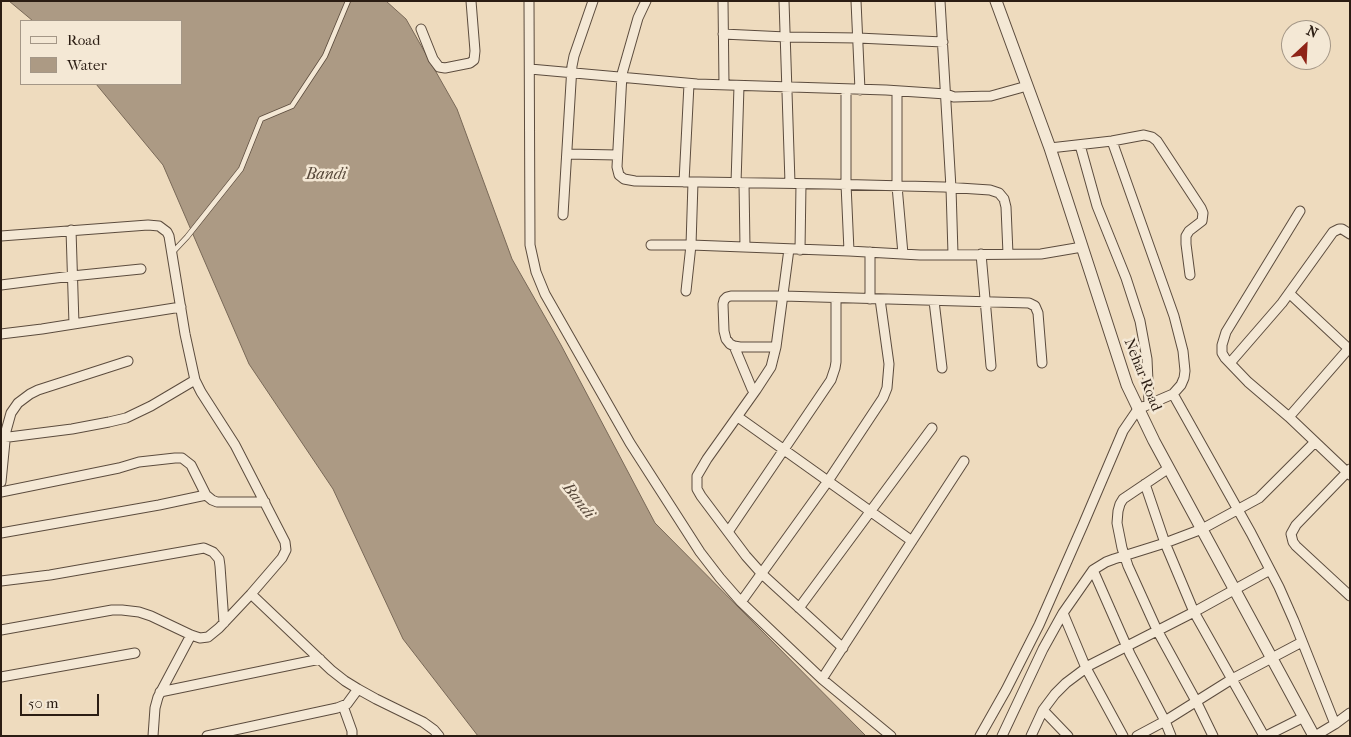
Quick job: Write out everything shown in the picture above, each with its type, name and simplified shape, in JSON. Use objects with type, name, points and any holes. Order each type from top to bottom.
[{"type":"street","points":[[421,29],[433,58],[439,67],[445,68],[470,63],[474,60],[475,51],[471,1]]},
{"type":"street","points":[[529,1],[530,245],[536,272],[545,294],[630,442],[700,552],[720,578],[741,602],[822,679],[891,736]]},
{"type":"street","points":[[563,214],[574,56],[593,1]]},
{"type":"street","points":[[646,1],[638,18],[623,65],[621,78],[617,155],[618,172],[624,179],[635,181],[846,184],[990,190],[1002,196],[1006,207],[1008,254]]},
{"type":"street","points":[[723,1],[724,85]]},
{"type":"street","points":[[784,1],[790,184]]},
{"type":"street","points":[[856,1],[860,90]]},
{"type":"street","points":[[940,1],[953,254]]},
{"type":"street","name":"Nehar Road","points":[[996,1],[1050,148],[1127,385],[1144,407],[1169,468],[1314,736]]},
{"type":"street","points":[[723,34],[943,42]]},
{"type":"street","points":[[530,69],[689,84],[897,91],[946,94],[954,97],[991,96],[1027,86]]},
{"type":"street","points":[[686,291],[692,245],[688,182],[689,84]]},
{"type":"street","points":[[738,86],[740,183],[745,247]]},
{"type":"street","points":[[846,89],[846,184],[849,250]]},
{"type":"street","points":[[897,91],[897,186],[903,254]]},
{"type":"street","points":[[1050,148],[1112,141],[1144,135],[1152,137],[1162,147],[1201,208],[1202,222],[1189,231],[1186,236],[1190,276]]},
{"type":"street","points":[[980,736],[1022,661],[1123,431],[1144,407],[1173,394],[1180,385],[1185,371],[1183,351],[1174,316],[1112,141]]},
{"type":"street","points":[[1080,145],[1097,206],[1126,278],[1140,321],[1147,359],[1144,407]]},
{"type":"street","points":[[567,154],[617,155]]},
{"type":"street","points":[[800,250],[801,184]]},
{"type":"street","points":[[1300,211],[1226,332],[1222,353],[1248,382],[1349,472],[1296,524],[1291,534],[1296,546],[1349,595]]},
{"type":"street","points":[[1,236],[148,225],[159,226],[167,232],[195,380],[235,445],[285,542],[286,550],[282,558],[251,594],[208,637],[200,638],[151,616],[131,610],[112,610],[1,630]]},
{"type":"street","points":[[1230,364],[1289,293],[1333,232],[1342,229],[1350,234]]},
{"type":"street","points":[[71,230],[74,324]]},
{"type":"street","points":[[651,245],[849,250],[903,254],[1048,254],[1082,247]]},
{"type":"street","points":[[789,249],[776,347],[771,367],[701,468],[696,483],[702,496],[728,532],[762,574],[843,648]]},
{"type":"street","points":[[741,602],[828,481],[878,407],[887,388],[889,364],[875,299],[870,252]]},
{"type":"street","points":[[981,254],[991,366]]},
{"type":"street","points":[[1,285],[141,269]]},
{"type":"street","points":[[1289,293],[1349,349],[1289,417]]},
{"type":"street","points":[[756,390],[752,389],[734,346],[726,339],[723,304],[727,297],[783,296],[1029,303],[1035,306],[1038,313],[1042,363]]},
{"type":"street","points":[[728,532],[831,380],[836,362],[836,298]]},
{"type":"street","points":[[934,301],[942,368]]},
{"type":"street","points":[[1,334],[181,307]]},
{"type":"street","points":[[734,346],[776,347]]},
{"type":"street","points":[[1,482],[3,438],[11,413],[18,403],[30,394],[128,361]]},
{"type":"street","points":[[3,438],[126,418],[151,406],[195,380]]},
{"type":"street","points":[[1173,394],[1270,570],[1294,621],[1335,724]]},
{"type":"street","points":[[738,416],[912,542]]},
{"type":"street","points":[[799,608],[932,428]]},
{"type":"street","points":[[1002,736],[1043,649],[1063,613],[1093,570],[1106,562],[1202,529],[1259,498],[1315,442]]},
{"type":"street","points":[[1,492],[119,468],[139,462],[182,458],[191,465],[206,495],[212,500],[218,502],[264,502]]},
{"type":"street","points":[[822,679],[964,461]]},
{"type":"street","points":[[1169,468],[1123,499],[1118,511],[1118,523],[1125,556],[1158,630],[1213,736]]},
{"type":"street","points":[[1145,484],[1165,543],[1194,612],[1265,736],[1304,717]]},
{"type":"street","points":[[1,534],[206,495]]},
{"type":"street","points":[[1,581],[50,575],[204,548],[213,552],[219,559],[224,623]]},
{"type":"street","points":[[1093,570],[1127,646],[1165,721],[1170,736]]},
{"type":"street","points":[[1031,736],[1043,710],[1054,694],[1066,682],[1086,668],[1270,570]]},
{"type":"street","points":[[251,594],[331,670],[358,689],[423,722],[434,730],[438,736]]},
{"type":"street","points":[[1063,613],[1086,668],[1122,736]]},
{"type":"street","points":[[153,736],[155,708],[160,692],[191,634]]},
{"type":"street","points":[[1137,736],[1165,721],[1232,679],[1302,642]]},
{"type":"street","points":[[1,677],[135,653]]},
{"type":"street","points":[[160,692],[320,659]]},
{"type":"street","points":[[207,736],[343,706],[358,689]]},
{"type":"street","points":[[343,706],[352,736]]},
{"type":"street","points":[[1043,710],[1068,736]]},
{"type":"street","points":[[1314,736],[1350,714]]},
{"type":"lane","points":[[172,253],[241,169],[261,119],[292,106],[325,56],[348,1]]},
{"type":"water","name":"Bandi","points":[[9,1],[386,1],[406,19],[457,109],[512,259],[561,345],[655,523],[866,736],[478,736],[403,639],[333,489],[249,364],[163,165],[97,85],[182,85],[182,20],[32,20]]}]
